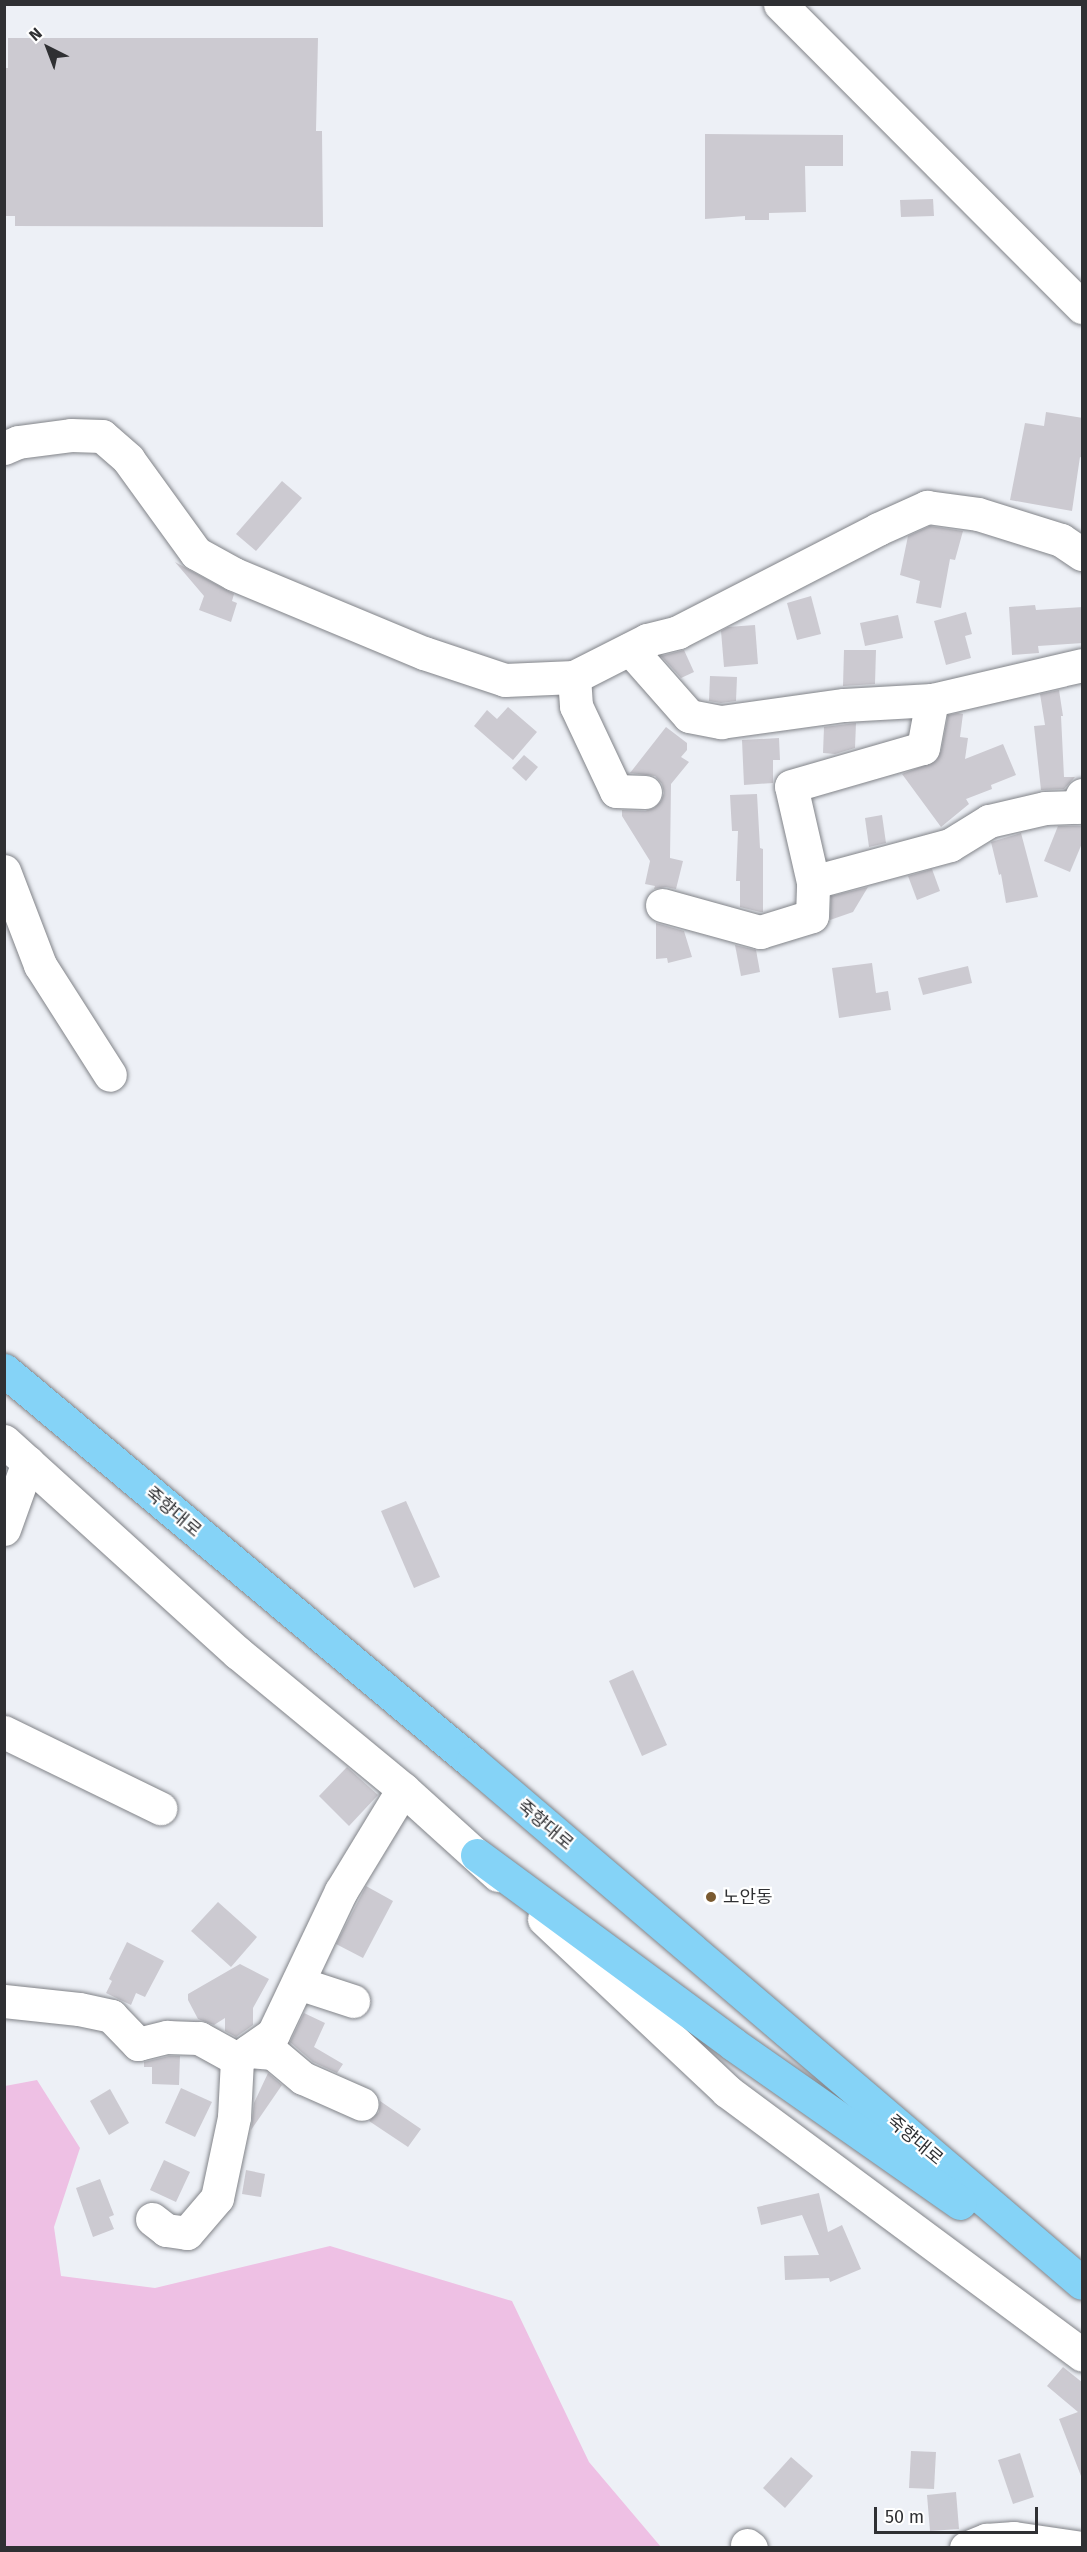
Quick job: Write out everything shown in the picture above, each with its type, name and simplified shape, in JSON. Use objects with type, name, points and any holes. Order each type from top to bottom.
[{"type":"main road","name":"죽향대로","points":[[4,1370],[462,1754],[1083,2283]]},
{"type":"main road","points":[[477,1855],[733,2044],[1083,2290]]},
{"type":"street","points":[[780,4],[1083,307]]},
{"type":"street","points":[[4,448],[18,442],[71,435],[102,436],[128,459],[196,553],[234,574],[424,653],[505,680],[574,677],[646,640],[678,632],[878,529],[927,507],[978,514],[1061,540],[1083,554]]},
{"type":"street","points":[[630,649],[689,716],[721,722],[844,705],[932,700],[1083,665]]},
{"type":"street","points":[[574,677],[576,706],[616,791],[645,792]]},
{"type":"street","points":[[662,905],[760,932],[812,916],[813,882],[791,786],[923,748],[932,700]]},
{"type":"street","points":[[813,882],[950,845],[989,821],[1046,808],[1077,807],[1083,795]]},
{"type":"street","points":[[4,871],[40,965],[110,1076]]},
{"type":"street","points":[[4,1529],[16,1451]]},
{"type":"street","points":[[16,1451],[238,1653],[403,1789],[477,1855],[727,2091],[1083,2355]]},
{"type":"street","points":[[4,1732],[160,1808]]},
{"type":"street","points":[[152,2219],[166,2230],[188,2233],[217,2198],[234,2117],[243,2055],[273,2034],[341,1891],[403,1789]]},
{"type":"street","points":[[298,1983],[352,2001]]},
{"type":"street","points":[[4,2001],[79,2009],[111,2016],[138,2044],[167,2037],[199,2038],[243,2055],[273,2053],[303,2078],[362,2104]]},
{"type":"street","points":[[966,2547],[986,2540],[1014,2538],[1082,2547]]},
{"type":"shaded area","points":[[37,2080],[80,2148],[54,2227],[61,2276],[155,2288],[330,2246],[512,2301],[589,2462],[661,2547],[5,2547],[5,2086]]},
{"type":"building","points":[[8,38],[318,38],[316,131],[322,131],[323,227],[15,226],[15,216],[4,216],[4,68],[8,68]]},
{"type":"building","points":[[705,134],[843,135],[843,166],[805,166],[806,212],[769,213],[769,220],[745,220],[745,216],[705,219]]},
{"type":"building","points":[[933,199],[934,216],[901,217],[900,200]]},
{"type":"building","points":[[1046,412],[1083,418],[1083,458],[1080,457],[1072,511],[1010,500],[1025,423],[1044,426]]},
{"type":"building","points":[[282,481],[302,498],[256,551],[236,534]]},
{"type":"building","points":[[930,526],[963,531],[955,560],[950,559],[941,608],[916,603],[920,581],[900,575],[908,536]]},
{"type":"building","points":[[175,562],[234,594],[232,601],[237,603],[231,622],[199,610],[204,596]]},
{"type":"building","points":[[811,596],[821,634],[797,640],[787,603]]},
{"type":"building","points":[[1035,605],[1036,610],[1083,607],[1083,643],[1038,646],[1039,653],[1012,655],[1009,607]]},
{"type":"building","points":[[966,612],[972,634],[965,636],[971,658],[946,665],[934,621]]},
{"type":"building","points":[[898,615],[903,638],[865,646],[860,623]]},
{"type":"building","points":[[755,625],[758,664],[724,667],[721,631],[728,627]]},
{"type":"building","points":[[684,650],[694,672],[681,678],[661,656]]},
{"type":"building","points":[[844,650],[876,650],[875,684],[843,686]]},
{"type":"building","points":[[710,676],[737,677],[736,701],[721,703],[709,701]]},
{"type":"building","points":[[1059,690],[1063,716],[1061,716],[1064,777],[1075,777],[1064,789],[1041,790],[1034,726],[1045,725],[1040,694]]},
{"type":"building","points":[[508,707],[537,732],[513,760],[474,726],[487,710],[497,719]]},
{"type":"building","points":[[963,714],[960,737],[968,738],[965,759],[1003,744],[1016,775],[991,785],[992,789],[966,799],[969,804],[941,827],[902,774],[936,761],[941,751],[948,715]]},
{"type":"building","points":[[856,723],[855,748],[835,754],[823,753],[824,727]]},
{"type":"building","points":[[666,727],[687,743],[687,750],[681,757],[689,762],[671,784],[670,858],[683,861],[676,889],[666,887],[654,889],[655,886],[645,884],[650,861],[622,816],[622,810],[645,811],[654,808],[661,801],[664,793],[662,784],[655,776],[630,773]]},
{"type":"building","points":[[779,738],[780,760],[773,760],[773,783],[744,785],[742,740]]},
{"type":"building","points":[[524,755],[538,767],[526,781],[512,768]]},
{"type":"building","points":[[757,794],[760,848],[763,849],[763,912],[740,907],[740,881],[736,881],[738,831],[732,831],[730,795]]},
{"type":"building","points":[[882,815],[886,843],[869,847],[865,818]]},
{"type":"building","points":[[1058,826],[1083,826],[1083,841],[1070,872],[1044,861]]},
{"type":"building","points":[[1021,833],[1038,897],[1006,903],[1001,874],[999,875],[991,842]]},
{"type":"building","points":[[932,869],[940,891],[917,900],[908,876]]},
{"type":"building","points":[[868,887],[853,912],[830,920],[831,896]]},
{"type":"building","points":[[656,923],[684,931],[692,957],[668,963],[667,958],[656,959]]},
{"type":"building","points":[[735,945],[756,950],[760,972],[741,976]]},
{"type":"building","points":[[872,963],[876,993],[888,991],[891,1010],[839,1018],[832,968]]},
{"type":"building","points":[[968,966],[972,983],[923,995],[918,978]]},
{"type":"building","points":[[406,1501],[440,1577],[414,1588],[381,1511]]},
{"type":"building","points":[[633,1670],[667,1745],[642,1756],[609,1681]]},
{"type":"building","points":[[347,1767],[378,1795],[349,1826],[319,1796]]},
{"type":"building","points":[[366,1886],[393,1901],[363,1958],[336,1944]]},
{"type":"building","points":[[218,1902],[257,1937],[231,1967],[191,1931]]},
{"type":"building","points":[[127,1942],[164,1961],[145,1997],[136,1993],[131,2005],[106,1993],[112,1981],[109,1979]]},
{"type":"building","points":[[240,1964],[269,1979],[253,2008],[253,2025],[236,2037],[225,2031],[225,2018],[214,2025],[198,2019],[188,2000],[188,1994]]},
{"type":"building","points":[[304,2013],[325,2023],[314,2047],[343,2064],[337,2073],[313,2062],[290,2042]]},
{"type":"building","points":[[169,2056],[180,2056],[179,2085],[152,2084],[152,2067],[144,2067],[144,2062]]},
{"type":"building","points":[[268,2073],[282,2085],[251,2130],[254,2103]]},
{"type":"building","points":[[181,2088],[212,2102],[195,2137],[165,2123]]},
{"type":"building","points":[[110,2089],[129,2123],[109,2135],[90,2101]]},
{"type":"building","points":[[380,2101],[421,2129],[408,2147],[369,2121],[379,2112]]},
{"type":"building","points":[[164,2160],[190,2172],[176,2202],[150,2190]]},
{"type":"building","points":[[246,2170],[265,2174],[261,2197],[242,2194]]},
{"type":"building","points":[[100,2179],[114,2215],[109,2217],[114,2229],[93,2237],[76,2188]]},
{"type":"building","points":[[819,2193],[828,2232],[842,2225],[861,2269],[830,2282],[829,2278],[785,2280],[784,2256],[819,2255],[802,2215],[761,2225],[757,2207]]},
{"type":"building","points":[[1063,2367],[1083,2383],[1081,2476],[1059,2419],[1078,2412],[1047,2386]]},
{"type":"building","points":[[911,2451],[936,2452],[934,2489],[909,2488]]},
{"type":"building","points":[[1020,2453],[1034,2497],[1013,2504],[998,2460]]},
{"type":"building","points":[[791,2457],[813,2476],[785,2508],[763,2488]]},
{"type":"building","points":[[956,2492],[959,2529],[930,2531],[927,2495]]},
{"type":"place","name":"노안동","points":[[711,1897]]}]
